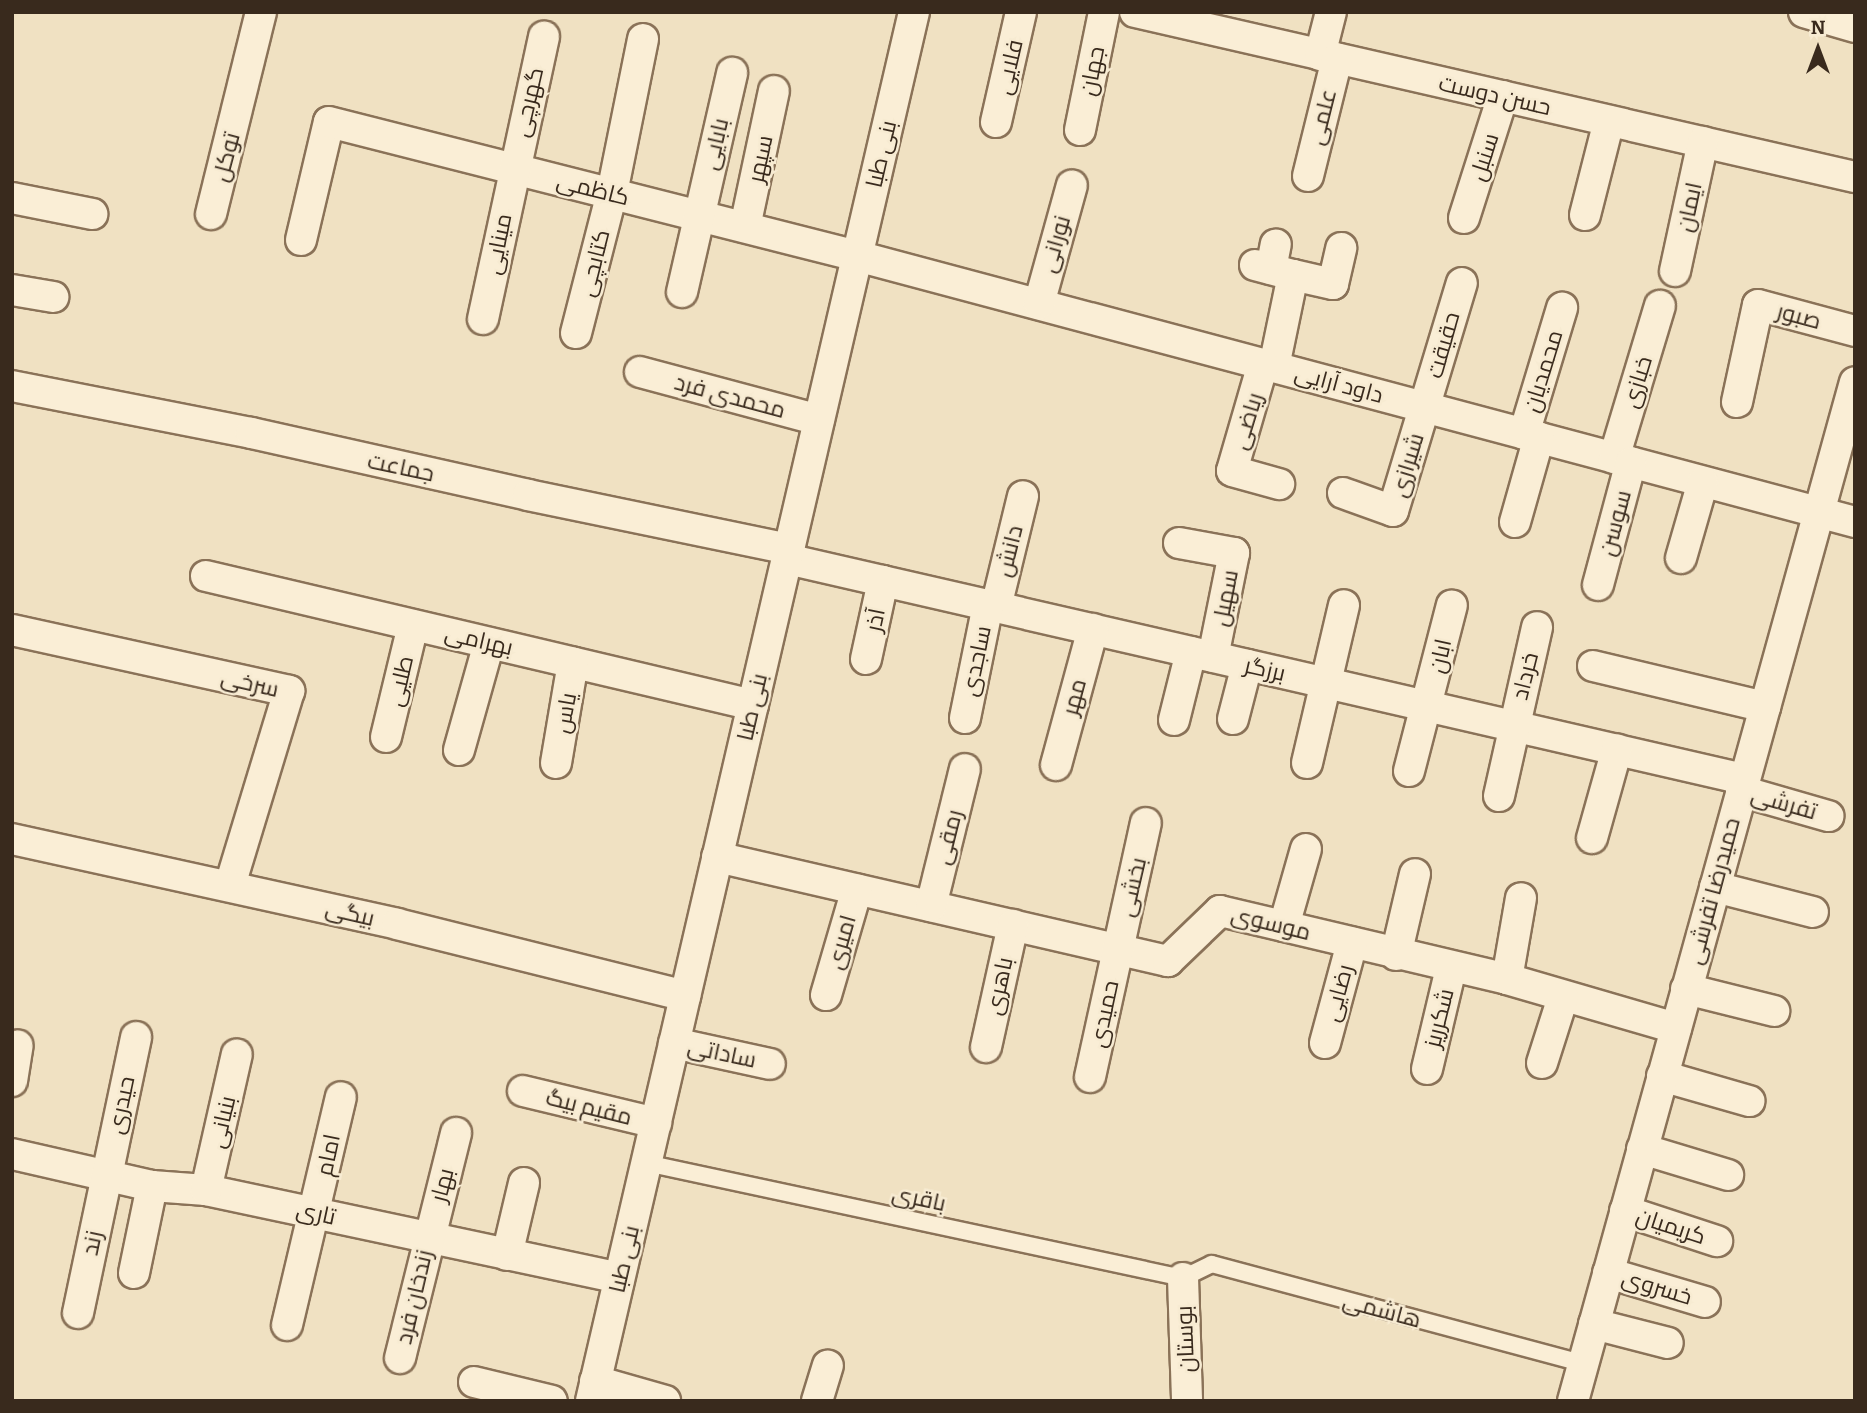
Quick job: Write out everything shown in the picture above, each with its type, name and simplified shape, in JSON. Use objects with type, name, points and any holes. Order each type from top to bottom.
[{"type":"street","name":"توکل","points":[[211,214],[261,12]]},
{"type":"street","name":"بنی طبا","points":[[593,1391],[914,12]]},
{"type":"street","name":"فلایی","points":[[996,122],[1021,12]]},
{"type":"street","name":"جهان","points":[[1080,130],[1104,12]]},
{"type":"street","name":"حسن دوست","points":[[1135,12],[1855,177]]},
{"type":"street","name":"علمی","points":[[1308,176],[1328,57],[1331,12]]},
{"type":"street","points":[[1804,12],[1855,27]]},
{"type":"street","name":"گهرچی","points":[[513,168],[544,37]]},
{"type":"street","name":"کتابچی","points":[[576,333],[612,193],[643,39]]},
{"type":"street","name":"بابایی","points":[[682,292],[732,73]]},
{"type":"street","name":"سپهر","points":[[745,227],[774,91]]},
{"type":"street","name":"سنبل","points":[[1464,218],[1503,96]]},
{"type":"street","points":[[1586,215],[1609,121]]},
{"type":"street","name":"کاظمی","points":[[300,240],[329,122],[857,256]]},
{"type":"street","name":"ایمان","points":[[1675,271],[1703,142]]},
{"type":"street","name":"مینایی","points":[[483,319],[513,168]]},
{"type":"street","name":"نورانی","points":[[1039,304],[1072,185]]},
{"type":"street","points":[[12,198],[92,214]]},
{"type":"street","points":[[1268,366],[1274,263],[1333,284],[1341,247]]},
{"type":"street","name":"داود آرایی","points":[[857,256],[1855,522]]},
{"type":"street","name":"حقیقت","points":[[1425,407],[1462,283]]},
{"type":"street","points":[[12,290],[53,297]]},
{"type":"street","name":"صبور","points":[[1737,402],[1758,305],[1855,331]]},
{"type":"street","name":"خبازی","points":[[1623,460],[1660,306]]},
{"type":"street","name":"محمدیان","points":[[1532,436],[1562,308]]},
{"type":"street","name":"ریاضی","points":[[1268,366],[1232,471],[1279,484]]},
{"type":"street","name":"محمدی فرد","points":[[640,372],[819,420]]},
{"type":"street","name":"حمیدرضا تفرشی","points":[[1573,1401],[1855,382]]},
{"type":"street","name":"جماعت","points":[[12,386],[251,432],[788,554]]},
{"type":"street","name":"شیرازی","points":[[1343,493],[1393,511],[1425,407]]},
{"type":"street","points":[[1515,522],[1532,436]]},
{"type":"street","name":"سوسن","points":[[1598,585],[1623,460]]},
{"type":"street","points":[[1681,558],[1703,482]]},
{"type":"street","name":"دانش","points":[[992,606],[1023,496]]},
{"type":"street","name":"سهیل","points":[[1179,543],[1234,553],[1202,654]]},
{"type":"street","name":"برزگر","points":[[788,554],[883,581],[1617,749],[1743,785]]},
{"type":"street","name":"بهرامی","points":[[206,576],[753,705]]},
{"type":"street","name":"آذر","points":[[866,659],[883,581]]},
{"type":"street","points":[[1307,763],[1344,605]]},
{"type":"street","name":"ابان","points":[[1409,771],[1452,605]]},
{"type":"street","name":"ساجدی","points":[[965,718],[992,606]]},
{"type":"street","name":"طلیی","points":[[386,737],[413,625]]},
{"type":"street","name":"خرداد","points":[[1499,796],[1537,627]]},
{"type":"street","name":"مهر","points":[[1056,765],[1093,629]]},
{"type":"street","name":"سرخی","points":[[12,630],[289,691],[230,886]]},
{"type":"street","points":[[459,750],[489,643]]},
{"type":"street","points":[[1174,720],[1202,654]]},
{"type":"street","name":"یاس","points":[[556,763],[573,662]]},
{"type":"street","points":[[1233,719],[1247,665]]},
{"type":"street","points":[[1593,666],[1765,707]]},
{"type":"street","points":[[1592,838],[1617,749]]},
{"type":"street","name":"رمقی","points":[[931,906],[965,769]]},
{"type":"street","name":"تفرشی","points":[[1743,785],[1828,816]]},
{"type":"street","name":"بخشی","points":[[1118,950],[1146,823]]},
{"type":"street","name":"بیگی","points":[[12,839],[230,886],[685,996]]},
{"type":"street","points":[[1284,926],[1306,849]]},
{"type":"street","name":"موسوی","points":[[717,857],[1168,961],[1220,911],[1396,955],[1507,979],[1676,1028]]},
{"type":"street","points":[[1396,955],[1415,874]]},
{"type":"street","points":[[1715,887],[1813,912]]},
{"type":"street","name":"امیری","points":[[826,995],[857,888]]},
{"type":"street","points":[[1507,979],[1521,898]]},
{"type":"street","name":"باهری","points":[[986,1047],[1013,925]]},
{"type":"street","name":"رضایی","points":[[1325,1043],[1352,943]]},
{"type":"street","name":"حمیدی","points":[[1090,1077],[1118,950]]},
{"type":"street","name":"شکرریز","points":[[1427,1069],[1451,968]]},
{"type":"street","points":[[1686,989],[1774,1012]]},
{"type":"street","points":[[1542,1063],[1563,997]]},
{"type":"street","name":"حیدری","points":[[106,1173],[136,1037]]},
{"type":"street","name":"ساداتی","points":[[674,1043],[770,1064]]},
{"type":"street","points":[[12,1080],[18,1045]]},
{"type":"street","name":"بنیانی","points":[[206,1190],[237,1054]]},
{"type":"street","points":[[1662,1076],[1749,1101]]},
{"type":"street","name":"مقیم بیگ","points":[[523,1091],[656,1123]]},
{"type":"street","name":"امام","points":[[288,1325],[341,1097]]},
{"type":"street","name":"بهار","points":[[428,1236],[456,1133]]},
{"type":"street","points":[[1642,1149],[1728,1175]]},
{"type":"street","name":"تاری","points":[[12,1154],[106,1173],[152,1186],[206,1190],[316,1212],[620,1278]]},
{"type":"street","name":"زند","points":[[78,1312],[106,1173]]},
{"type":"street","points":[[507,1255],[524,1183]]},
{"type":"street","points":[[135,1273],[152,1186]]},
{"type":"street","name":"کریمیان","points":[[1625,1210],[1717,1241]]},
{"type":"street","name":"زندخان فرد","points":[[400,1358],[428,1236]]},
{"type":"street","name":"خسروی","points":[[1608,1273],[1705,1302]]},
{"type":"street","name":"بوستان","points":[[1183,1278],[1187,1401]]},
{"type":"street","points":[[1594,1324],[1668,1343]]},
{"type":"street","points":[[817,1401],[828,1366]]},
{"type":"street","points":[[474,1382],[552,1401]]},
{"type":"street","points":[[593,1391],[665,1401]]},
{"type":"lane","name":"باقری","points":[[646,1163],[1183,1278]]},
{"type":"lane","name":"هاشمی","points":[[1183,1278],[1212,1264],[1584,1364]]}]
